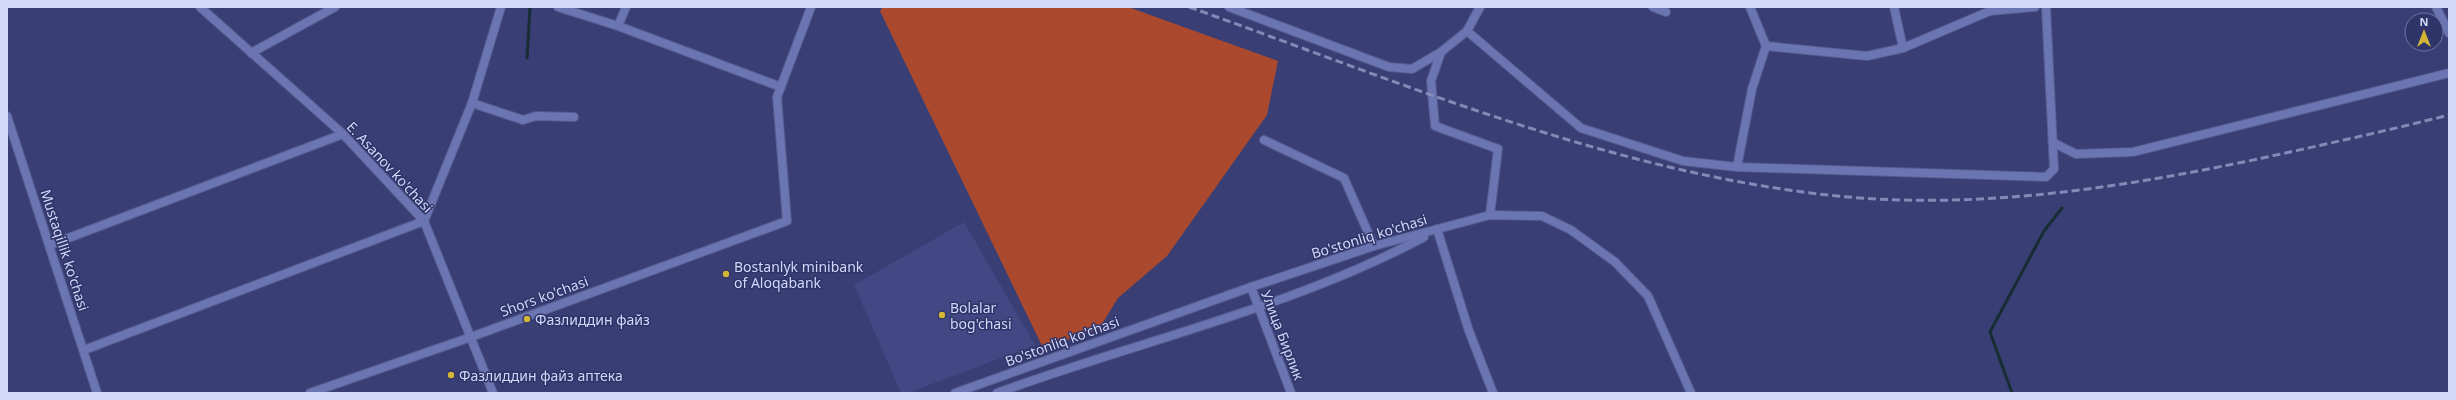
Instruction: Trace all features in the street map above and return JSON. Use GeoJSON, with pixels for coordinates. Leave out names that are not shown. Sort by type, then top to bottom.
{"type":"FeatureCollection","features":[{"type":"Feature","properties":{"kind":"street","name":"E. Asanov ko'chasi"},"geometry":{"type":"LineString","coordinates":[[200,7],[343,134],[424,221],[493,393]]}},
{"type":"Feature","properties":{"kind":"street"},"geometry":{"type":"LineString","coordinates":[[251,52],[335,7]]}},
{"type":"Feature","properties":{"kind":"street"},"geometry":{"type":"LineString","coordinates":[[84,350],[424,221],[472,103],[501,7]]}},
{"type":"Feature","properties":{"kind":"street"},"geometry":{"type":"LineString","coordinates":[[558,7],[618,26],[781,87],[811,7]]}},
{"type":"Feature","properties":{"kind":"street"},"geometry":{"type":"LineString","coordinates":[[618,26],[626,7]]}},
{"type":"Feature","properties":{"kind":"street"},"geometry":{"type":"LineString","coordinates":[[1229,7],[1389,67],[1412,69],[1441,52],[1466,31],[1480,7]]}},
{"type":"Feature","properties":{"kind":"street"},"geometry":{"type":"LineString","coordinates":[[1653,7],[1666,12]]}},
{"type":"Feature","properties":{"kind":"street"},"geometry":{"type":"LineString","coordinates":[[1737,167],[1752,89],[1766,46],[1750,7]]}},
{"type":"Feature","properties":{"kind":"street"},"geometry":{"type":"LineString","coordinates":[[1894,7],[1903,48]]}},
{"type":"Feature","properties":{"kind":"street"},"geometry":{"type":"LineString","coordinates":[[1766,46],[1867,56],[1903,48],[1990,11],[2036,7]]}},
{"type":"Feature","properties":{"kind":"street"},"geometry":{"type":"LineString","coordinates":[[1466,31],[1581,128],[1684,161],[1737,167],[2046,177],[2054,169],[2054,143],[2046,7]]}},
{"type":"Feature","properties":{"kind":"street"},"geometry":{"type":"LineString","coordinates":[[2436,7],[2449,33]]}},
{"type":"Feature","properties":{"kind":"street"},"geometry":{"type":"LineString","coordinates":[[1441,52],[1431,81],[1435,126],[1498,149],[1490,215]]}},
{"type":"Feature","properties":{"kind":"street"},"geometry":{"type":"LineString","coordinates":[[2054,143],[2076,154],[2133,152],[2449,73]]}},
{"type":"Feature","properties":{"kind":"street","name":"Shors ko'chasi"},"geometry":{"type":"LineString","coordinates":[[310,393],[471,337],[786,221],[777,97],[781,87]]}},
{"type":"Feature","properties":{"kind":"street"},"geometry":{"type":"LineString","coordinates":[[472,103],[523,120],[536,116],[574,117]]}},
{"type":"Feature","properties":{"kind":"street","name":"Mustaqillik ko'chasi"},"geometry":{"type":"LineString","coordinates":[[7,116],[97,393]]}},
{"type":"Feature","properties":{"kind":"street"},"geometry":{"type":"LineString","coordinates":[[50,245],[343,134]]}},
{"type":"Feature","properties":{"kind":"street"},"geometry":{"type":"LineString","coordinates":[[1264,140],[1344,178],[1374,246]]}},
{"type":"Feature","properties":{"kind":"street"},"geometry":{"type":"LineString","coordinates":[[1493,393],[1469,331],[1437,229],[1490,215],[1542,216],[1571,230],[1615,262],[1648,296],[1691,393]]}},
{"type":"Feature","properties":{"kind":"street","name":"Bo'stonliq ko'chasi"},"geometry":{"type":"LineString","coordinates":[[955,393],[1251,287],[1374,246],[1437,229]]}},
{"type":"Feature","properties":{"kind":"street","name":"Bo'stonliq ko'chasi"},"geometry":{"type":"LineString","coordinates":[[997,393],[1065,368],[1258,306],[1380,260],[1437,229]]}},
{"type":"Feature","properties":{"kind":"street","name":"Улица Бирлик"},"geometry":{"type":"LineString","coordinates":[[1251,287],[1291,393]]}},
{"type":"Feature","properties":{"kind":"shaded area"},"geometry":{"type":"Polygon","coordinates":[[[883,7],[1128,7],[1278,61],[1267,115],[1167,256],[1118,298],[1099,329],[1043,348],[880,11],[883,7]]]}},
{"type":"Feature","properties":{"kind":"shaded area","name":"Bolalar bog'chasi"},"geometry":{"type":"Polygon","coordinates":[[[964,222],[1035,345],[908,393],[901,393],[854,285],[964,222]]]}},
{"type":"Feature","properties":{"kind":"waterway"},"geometry":{"type":"LineString","coordinates":[[527,58],[530,7]]}},
{"type":"Feature","properties":{"kind":"waterway"},"geometry":{"type":"LineString","coordinates":[[2012,393],[1990,332],[2044,231],[2062,208]]}},
{"type":"Feature","properties":{"kind":"railway"},"geometry":{"type":"LineString","coordinates":[[1189,7],[1421,91],[1578,143],[1657,164],[1738,181],[1819,194],[1874,199],[1985,199],[2095,188],[2149,180],[2258,159],[2449,115]]}},
{"type":"Feature","properties":{"kind":"place","name":"Bostanlyk minibank of Aloqabank"},"geometry":{"type":"Point","coordinates":[726,274]}},
{"type":"Feature","properties":{"kind":"place","name":"Bolalar bog'chasi"},"geometry":{"type":"Point","coordinates":[942,315]}},
{"type":"Feature","properties":{"kind":"place","name":"Фазлиддин файз"},"geometry":{"type":"Point","coordinates":[527,319]}},
{"type":"Feature","properties":{"kind":"place","name":"Фазлиддин файз аптека"},"geometry":{"type":"Point","coordinates":[451,375]}}]}
